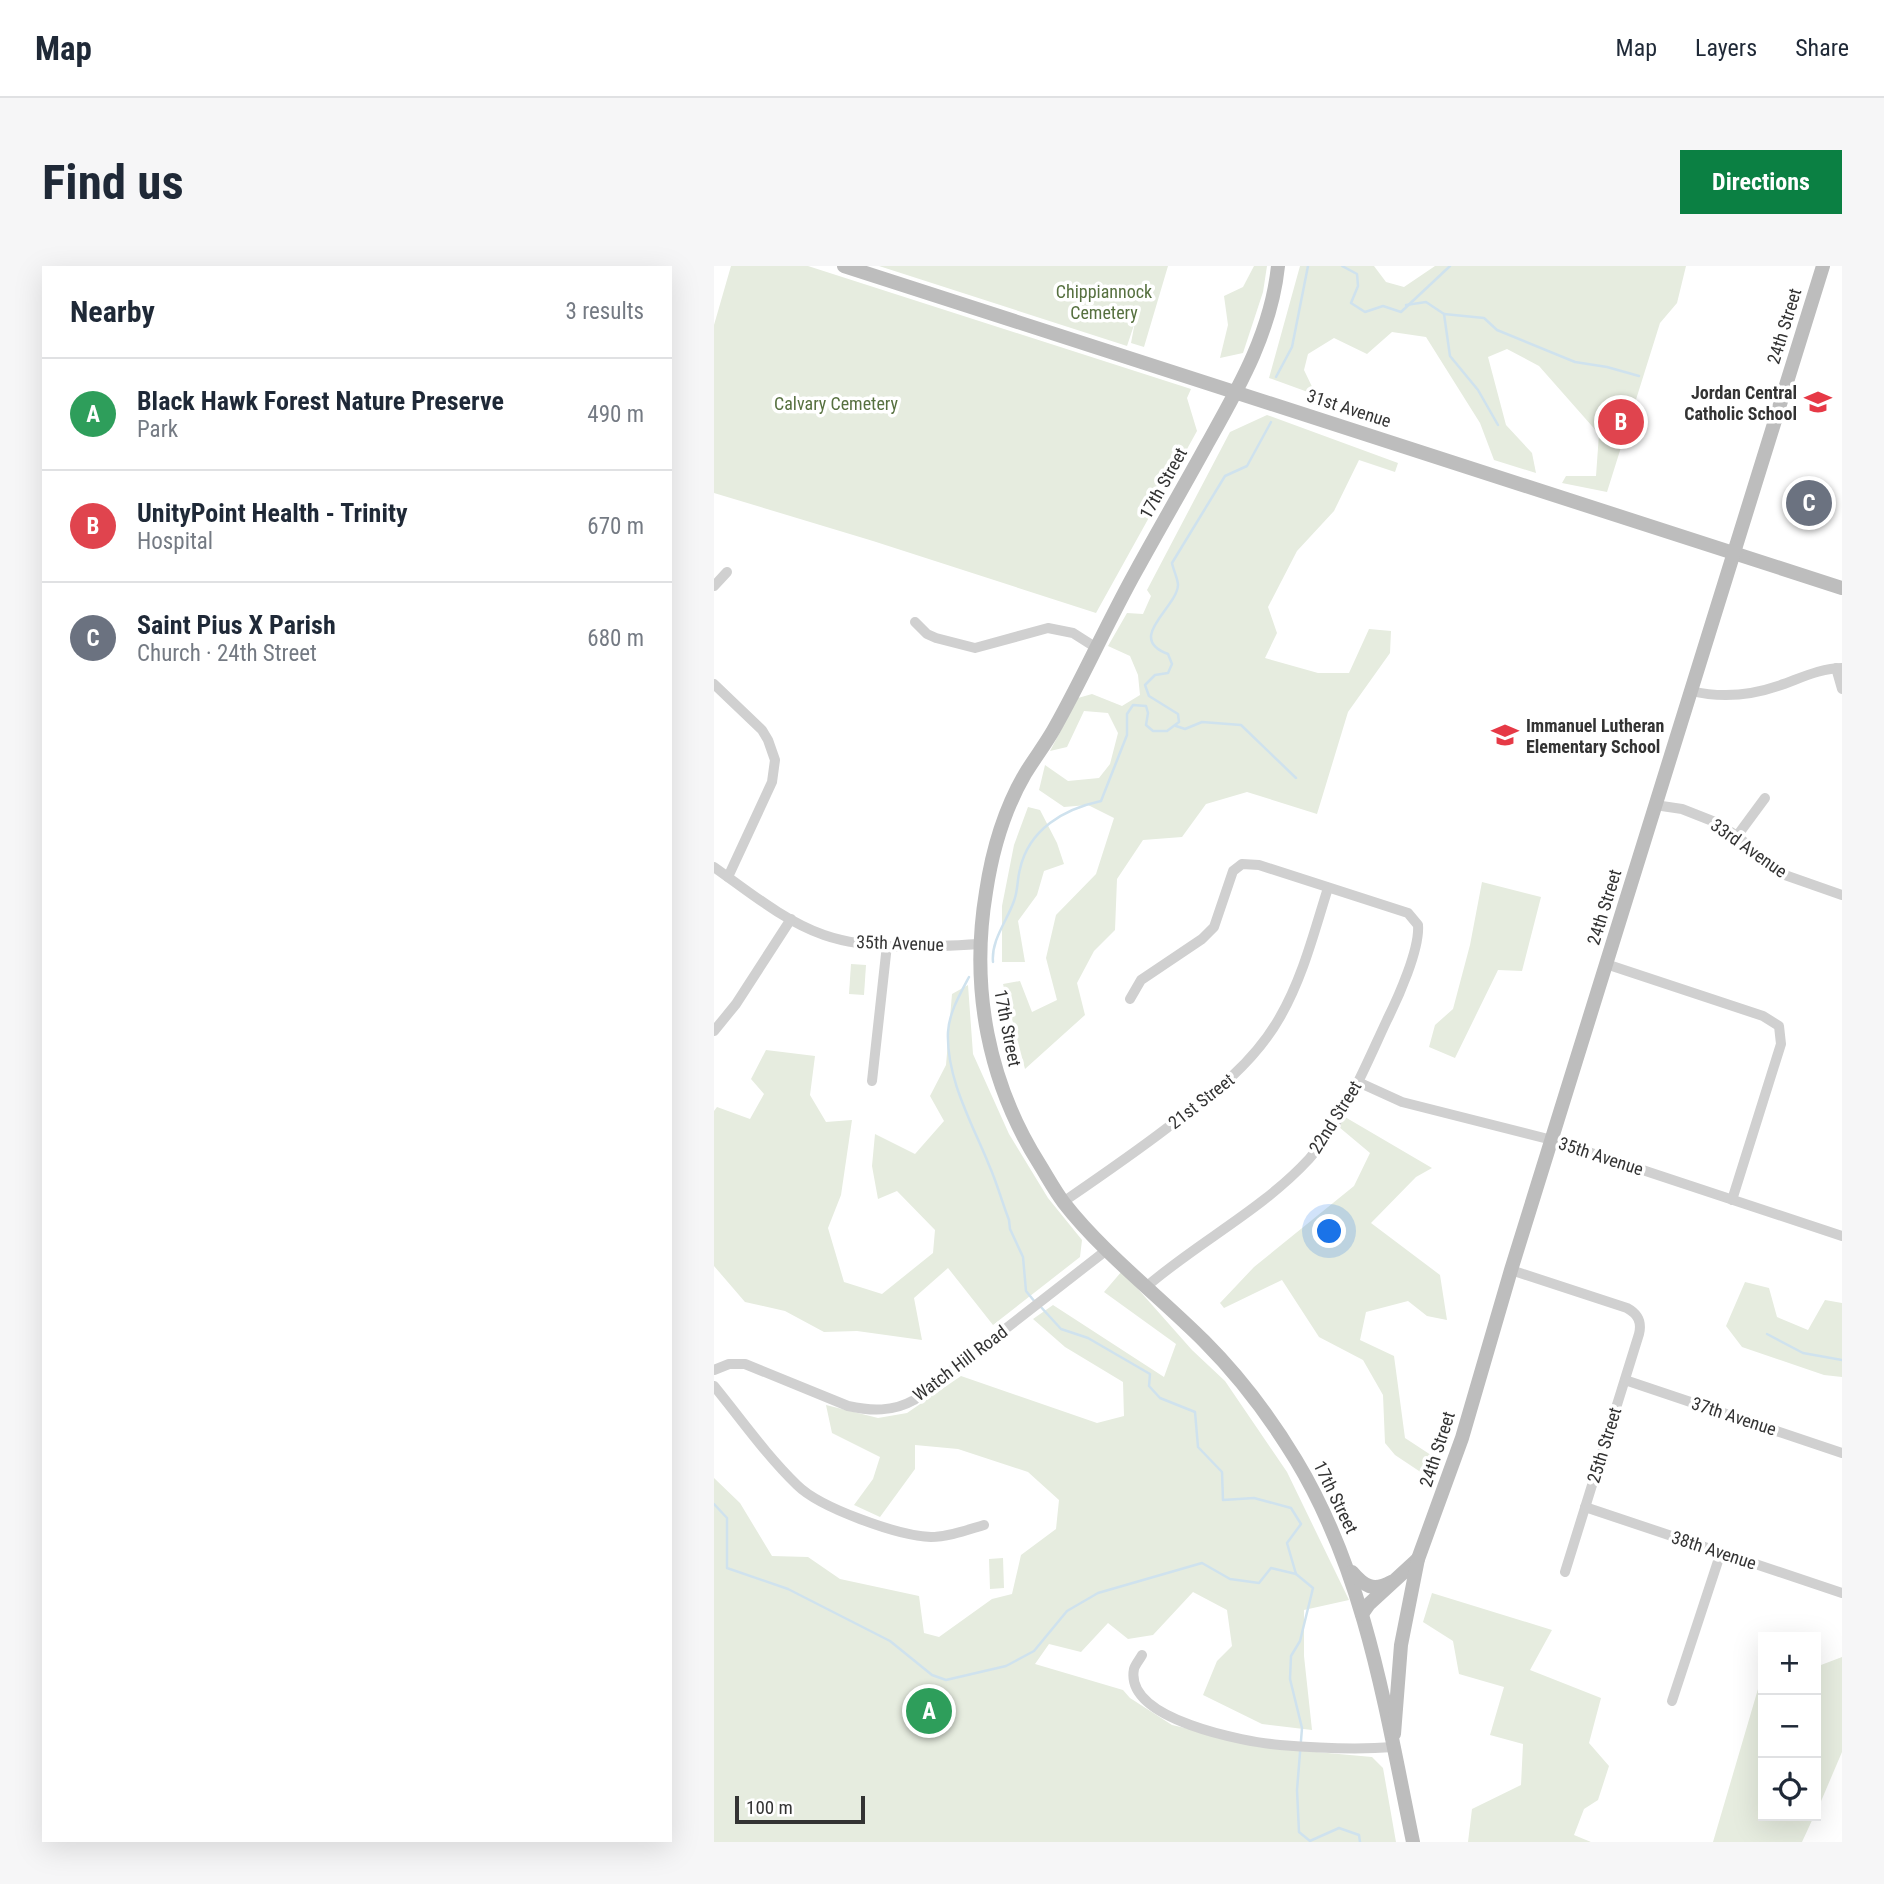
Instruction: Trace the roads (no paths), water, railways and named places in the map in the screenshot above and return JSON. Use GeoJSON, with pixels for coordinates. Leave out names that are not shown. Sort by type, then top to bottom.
{"type":"FeatureCollection","features":[{"type":"Feature","properties":{"kind":"street","name":"31st Avenue"},"geometry":{"type":"LineString","coordinates":[[844,266],[1842,588]]}},
{"type":"Feature","properties":{"kind":"street","name":"17th Street"},"geometry":{"type":"LineString","coordinates":[[1278,266],[1262,337],[1238,391],[1095,647],[1053,730],[1012,799],[992,859],[986,890],[980,944],[981,989],[993,1063],[1016,1126],[1063,1202],[1146,1287],[1207,1343],[1267,1415],[1313,1490],[1345,1563],[1362,1614],[1393,1744]]}},
{"type":"Feature","properties":{"kind":"street","name":"24th Street"},"geometry":{"type":"LineString","coordinates":[[1413,1842],[1393,1744],[1401,1645],[1418,1559],[1462,1438],[1511,1270],[1823,266]]}},
{"type":"Feature","properties":{"kind":"street"},"geometry":{"type":"LineString","coordinates":[[714,586],[727,572]]}},
{"type":"Feature","properties":{"kind":"street"},"geometry":{"type":"LineString","coordinates":[[915,622],[927,634],[936,638],[975,648],[1048,628],[1073,633],[1095,647]]}},
{"type":"Feature","properties":{"kind":"street"},"geometry":{"type":"LineString","coordinates":[[1691,691],[1716,696],[1745,694],[1839,668],[1842,689]]}},
{"type":"Feature","properties":{"kind":"street"},"geometry":{"type":"LineString","coordinates":[[714,684],[762,730],[774,753],[775,771],[772,782],[728,877]]}},
{"type":"Feature","properties":{"kind":"street"},"geometry":{"type":"LineString","coordinates":[[1737,836],[1765,798]]}},
{"type":"Feature","properties":{"kind":"street","name":"33rd Avenue"},"geometry":{"type":"LineString","coordinates":[[1656,805],[1703,816],[1737,836],[1782,874],[1842,895]]}},
{"type":"Feature","properties":{"kind":"street"},"geometry":{"type":"LineString","coordinates":[[1130,999],[1141,980],[1202,939],[1214,926],[1233,871],[1242,864],[1259,865],[1328,888]]}},
{"type":"Feature","properties":{"kind":"street","name":"35th Avenue"},"geometry":{"type":"LineString","coordinates":[[714,867],[791,919],[834,938],[887,945],[980,944]]}},
{"type":"Feature","properties":{"kind":"street","name":"22nd Street"},"geometry":{"type":"LineString","coordinates":[[1146,1287],[1291,1177],[1321,1144],[1358,1082],[1402,984],[1419,932],[1416,921],[1408,913],[1328,888]]}},
{"type":"Feature","properties":{"kind":"street","name":"21st Street"},"geometry":{"type":"LineString","coordinates":[[1063,1202],[1111,1170],[1212,1094],[1234,1077],[1251,1057],[1279,1020],[1289,1001],[1308,954],[1328,888]]}},
{"type":"Feature","properties":{"kind":"street"},"geometry":{"type":"LineString","coordinates":[[714,1031],[736,1004],[791,919]]}},
{"type":"Feature","properties":{"kind":"street"},"geometry":{"type":"LineString","coordinates":[[873,1081],[887,945]]}},
{"type":"Feature","properties":{"kind":"street"},"geometry":{"type":"LineString","coordinates":[[1606,964],[1763,1016],[1776,1022],[1781,1030],[1781,1044],[1732,1200]]}},
{"type":"Feature","properties":{"kind":"street","name":"35th Avenue"},"geometry":{"type":"LineString","coordinates":[[1358,1082],[1402,1102],[1552,1140],[1842,1236]]}},
{"type":"Feature","properties":{"kind":"street","name":"Watch Hill Road"},"geometry":{"type":"LineString","coordinates":[[714,1370],[729,1364],[745,1364],[848,1406],[861,1409],[893,1409],[914,1400],[1108,1249]]}},
{"type":"Feature","properties":{"kind":"street","name":"25th Street"},"geometry":{"type":"LineString","coordinates":[[1511,1270],[1627,1308],[1639,1319],[1641,1328],[1564,1572]]}},
{"type":"Feature","properties":{"kind":"street","name":"37th Avenue"},"geometry":{"type":"LineString","coordinates":[[1625,1380],[1842,1452]]}},
{"type":"Feature","properties":{"kind":"street"},"geometry":{"type":"LineString","coordinates":[[714,1386],[798,1487],[819,1501],[875,1524],[915,1535],[933,1537],[984,1525]]}},
{"type":"Feature","properties":{"kind":"street","name":"38th Avenue"},"geometry":{"type":"LineString","coordinates":[[1585,1507],[1842,1593]]}},
{"type":"Feature","properties":{"kind":"street"},"geometry":{"type":"LineString","coordinates":[[1672,1701],[1721,1552]]}},
{"type":"Feature","properties":{"kind":"street","name":"24th Street"},"geometry":{"type":"LineString","coordinates":[[1362,1614],[1418,1559]]}},
{"type":"Feature","properties":{"kind":"street"},"geometry":{"type":"LineString","coordinates":[[1345,1563],[1361,1583],[1370,1587],[1384,1586],[1398,1578]]}},
{"type":"Feature","properties":{"kind":"street"},"geometry":{"type":"LineString","coordinates":[[1142,1655],[1134,1669],[1137,1689],[1142,1698],[1171,1718],[1208,1730],[1279,1745],[1393,1744]]}},
{"type":"Feature","properties":{"kind":"waterway"},"geometry":{"type":"LineString","coordinates":[[1276,377],[1292,347],[1308,266]]}},
{"type":"Feature","properties":{"kind":"waterway"},"geometry":{"type":"LineString","coordinates":[[1342,266],[1357,274],[1358,286],[1351,303],[1365,312],[1383,306],[1401,312],[1450,266]]}},
{"type":"Feature","properties":{"kind":"waterway"},"geometry":{"type":"LineString","coordinates":[[1406,305],[1426,302],[1444,314],[1450,356],[1478,390],[1498,425]]}},
{"type":"Feature","properties":{"kind":"waterway"},"geometry":{"type":"LineString","coordinates":[[1444,314],[1484,318],[1497,330],[1575,362],[1639,376]]}},
{"type":"Feature","properties":{"kind":"waterway"},"geometry":{"type":"LineString","coordinates":[[993,962],[994,946],[1015,897],[1019,873],[1031,843],[1061,815],[1101,801],[1127,735],[1127,714],[1133,705],[1146,706],[1146,725],[1153,731],[1167,731],[1179,722],[1178,714],[1149,696],[1145,685],[1155,675],[1168,673],[1172,664],[1168,654],[1156,647],[1151,640],[1156,622],[1176,594],[1178,585],[1172,563],[1225,476],[1247,466],[1271,422]]}},
{"type":"Feature","properties":{"kind":"waterway"},"geometry":{"type":"LineString","coordinates":[[1176,726],[1185,729],[1202,722],[1241,725],[1296,778]]}},
{"type":"Feature","properties":{"kind":"waterway"},"geometry":{"type":"LineString","coordinates":[[969,977],[950,1018],[948,1049],[951,1066],[961,1100],[992,1172],[1010,1229],[1023,1257],[1026,1291],[1035,1302]]}},
{"type":"Feature","properties":{"kind":"waterway"},"geometry":{"type":"LineString","coordinates":[[1040,1306],[1061,1329],[1088,1338],[1150,1374],[1149,1386],[1160,1398],[1195,1412],[1198,1447],[1222,1472],[1223,1500],[1254,1498],[1291,1508],[1301,1524],[1287,1543],[1296,1574],[1313,1588],[1300,1641],[1291,1656],[1290,1679],[1302,1728],[1297,1790],[1299,1832],[1310,1841],[1339,1828],[1359,1835],[1360,1842]]}},
{"type":"Feature","properties":{"kind":"waterway"},"geometry":{"type":"LineString","coordinates":[[1767,1334],[1803,1353],[1842,1360]]}},
{"type":"Feature","properties":{"kind":"waterway"},"geometry":{"type":"LineString","coordinates":[[714,1504],[727,1518],[727,1568],[788,1589],[890,1641],[932,1675],[946,1680],[1006,1666],[1034,1651],[1067,1611],[1098,1593],[1202,1563],[1230,1579],[1259,1583],[1271,1568],[1296,1574]]}},
{"type":"Feature","properties":{"kind":"place","name":"Jordan Central Catholic School"},"geometry":{"type":"Point","coordinates":[1818,402]}},
{"type":"Feature","properties":{"kind":"place","name":"UnityPoint Health - Trinity"},"geometry":{"type":"Point","coordinates":[1621,422]}},
{"type":"Feature","properties":{"kind":"place","name":"Saint Pius X Parish"},"geometry":{"type":"Point","coordinates":[1809,503]}},
{"type":"Feature","properties":{"kind":"place","name":"Immanuel Lutheran Elementary School"},"geometry":{"type":"Point","coordinates":[1505,735]}},
{"type":"Feature","properties":{"kind":"place","name":"Black Hawk Forest Nature Preserve"},"geometry":{"type":"Point","coordinates":[929,1711]}},
{"type":"Feature","properties":{"kind":"park label","name":"Chippiannock Cemetery"},"geometry":{"type":"Point","coordinates":[1104,301]}},
{"type":"Feature","properties":{"kind":"park label","name":"Calvary Cemetery"},"geometry":{"type":"Point","coordinates":[836,403]}}]}
